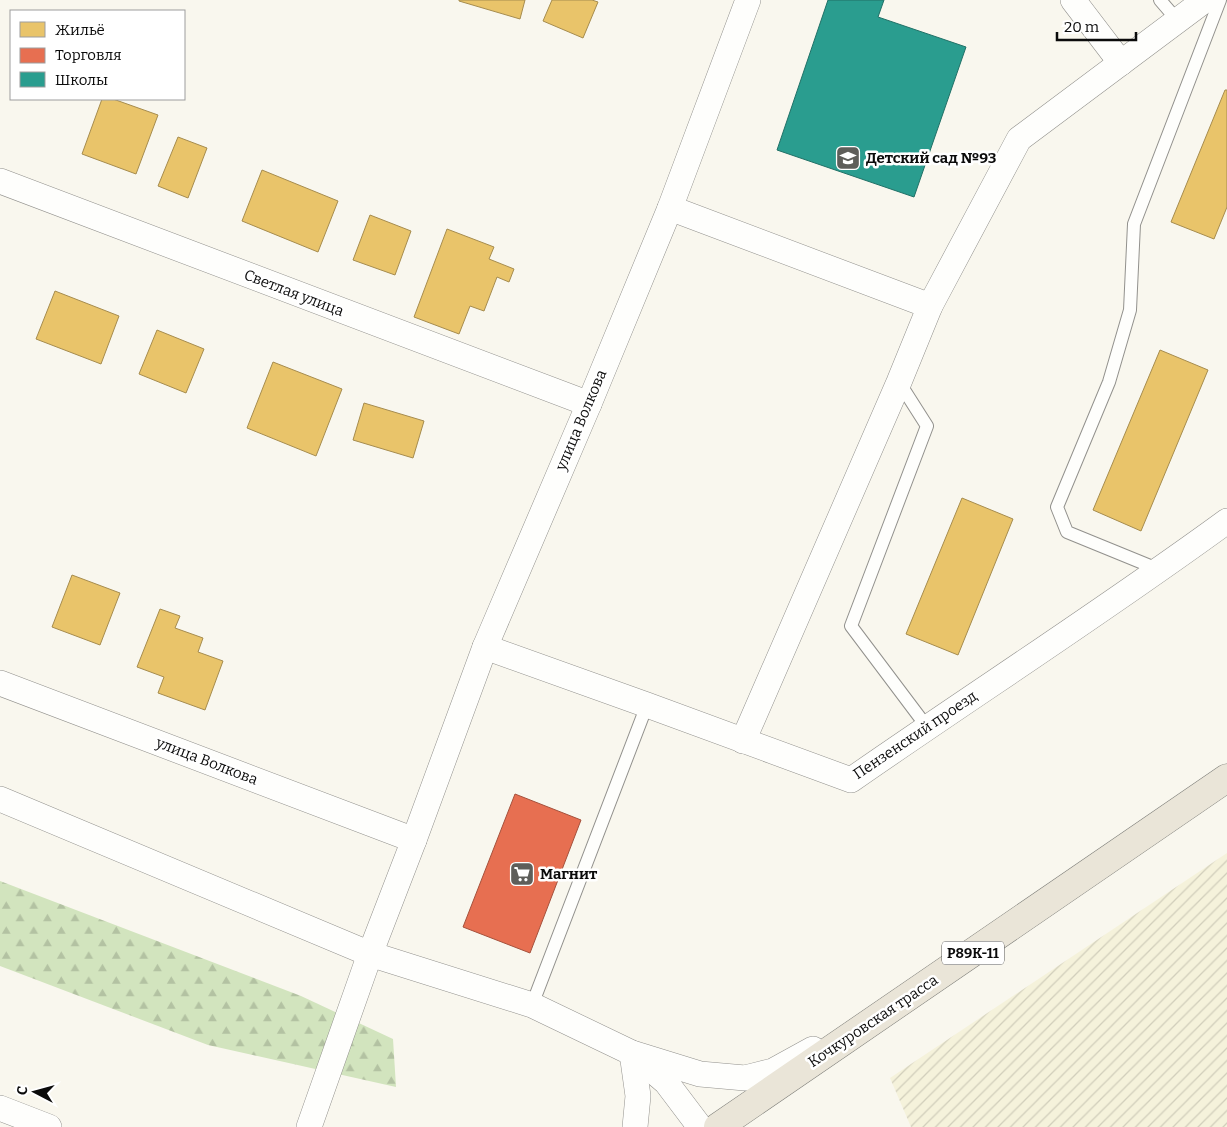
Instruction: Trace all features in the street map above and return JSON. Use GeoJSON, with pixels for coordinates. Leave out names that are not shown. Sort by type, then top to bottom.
{"type":"FeatureCollection","features":[{"type":"Feature","properties":{"kind":"main road","name":"Кочкуровская трасса"},"geometry":{"type":"LineString","coordinates":[[718,1127],[1227,778]]}},
{"type":"Feature","properties":{"kind":"street","name":"улица Волкова"},"geometry":{"type":"LineString","coordinates":[[309,1127],[370,954],[485,647],[670,208],[748,0]]}},
{"type":"Feature","properties":{"kind":"street"},"geometry":{"type":"LineString","coordinates":[[1073,0],[1121,63]]}},
{"type":"Feature","properties":{"kind":"street"},"geometry":{"type":"LineString","coordinates":[[743,741],[899,382],[930,306],[1019,138],[1205,0]]}},
{"type":"Feature","properties":{"kind":"street","name":"Светлая улица"},"geometry":{"type":"LineString","coordinates":[[0,181],[589,404]]}},
{"type":"Feature","properties":{"kind":"street"},"geometry":{"type":"LineString","coordinates":[[670,208],[930,306]]}},
{"type":"Feature","properties":{"kind":"street","name":"Пензенский проезд"},"geometry":{"type":"LineString","coordinates":[[485,647],[851,780],[1160,570],[1227,521]]}},
{"type":"Feature","properties":{"kind":"street","name":"улица Волкова"},"geometry":{"type":"LineString","coordinates":[[0,683],[414,840]]}},
{"type":"Feature","properties":{"kind":"street"},"geometry":{"type":"LineString","coordinates":[[0,800],[370,954],[532,1005],[632,1053],[700,1074],[745,1078],[773,1071],[922,988]]}},
{"type":"Feature","properties":{"kind":"street"},"geometry":{"type":"LineString","coordinates":[[632,1053],[638,1096],[635,1127]]}},
{"type":"Feature","properties":{"kind":"street"},"geometry":{"type":"LineString","coordinates":[[632,1053],[666,1082],[700,1127]]}},
{"type":"Feature","properties":{"kind":"street"},"geometry":{"type":"LineString","coordinates":[[0,1108],[49,1127]]}},
{"type":"Feature","properties":{"kind":"lane"},"geometry":{"type":"LineString","coordinates":[[1160,0],[1178,21]]}},
{"type":"Feature","properties":{"kind":"lane"},"geometry":{"type":"LineString","coordinates":[[1160,570],[1067,532],[1057,507],[1109,382],[1130,310],[1134,224],[1220,0]]}},
{"type":"Feature","properties":{"kind":"lane"},"geometry":{"type":"LineString","coordinates":[[899,382],[927,426],[851,626],[927,727]]}},
{"type":"Feature","properties":{"kind":"lane"},"geometry":{"type":"LineString","coordinates":[[532,1005],[647,705]]}},
{"type":"Feature","properties":{"kind":"shaded area"},"geometry":{"type":"Polygon","coordinates":[[[1227,853],[1227,1127],[911,1127],[890,1078],[1227,853]]]}},
{"type":"Feature","properties":{"kind":"green space"},"geometry":{"type":"Polygon","coordinates":[[[0,881],[301,996],[393,1039],[396,1087],[208,1045],[0,966],[0,881]]]}},
{"type":"Feature","properties":{"kind":"building: Жильё"},"geometry":{"type":"Polygon","coordinates":[[[459,0],[525,0],[520,19],[459,0]]]}},
{"type":"Feature","properties":{"kind":"building: Жильё"},"geometry":{"type":"Polygon","coordinates":[[[552,0],[592,0],[598,2],[583,38],[543,21],[552,0]]]}},
{"type":"Feature","properties":{"kind":"building: Жильё"},"geometry":{"type":"Polygon","coordinates":[[[1225,90],[1227,90],[1227,207],[1214,239],[1171,222],[1225,90]]]}},
{"type":"Feature","properties":{"kind":"building: Жильё"},"geometry":{"type":"Polygon","coordinates":[[[102,100],[116,100],[158,115],[136,174],[82,154],[102,100]]]}},
{"type":"Feature","properties":{"kind":"building: Жильё"},"geometry":{"type":"Polygon","coordinates":[[[178,137],[207,148],[188,198],[158,186],[178,137]]]}},
{"type":"Feature","properties":{"kind":"building: Жильё"},"geometry":{"type":"Polygon","coordinates":[[[262,170],[338,201],[318,252],[242,221],[262,170]]]}},
{"type":"Feature","properties":{"kind":"building: Жильё"},"geometry":{"type":"Polygon","coordinates":[[[370,215],[411,231],[395,275],[353,260],[370,215]]]}},
{"type":"Feature","properties":{"kind":"building: Жильё"},"geometry":{"type":"Polygon","coordinates":[[[447,229],[494,247],[489,259],[514,269],[509,282],[497,277],[484,311],[470,306],[459,334],[414,317],[447,229]]]}},
{"type":"Feature","properties":{"kind":"building: Жильё"},"geometry":{"type":"Polygon","coordinates":[[[55,291],[119,316],[101,364],[36,339],[55,291]]]}},
{"type":"Feature","properties":{"kind":"building: Жильё"},"geometry":{"type":"Polygon","coordinates":[[[157,330],[204,349],[186,393],[139,374],[157,330]]]}},
{"type":"Feature","properties":{"kind":"building: Жильё"},"geometry":{"type":"Polygon","coordinates":[[[1160,350],[1208,370],[1141,531],[1093,510],[1160,350]]]}},
{"type":"Feature","properties":{"kind":"building: Жильё"},"geometry":{"type":"Polygon","coordinates":[[[273,362],[342,389],[316,456],[247,428],[273,362]]]}},
{"type":"Feature","properties":{"kind":"building: Жильё"},"geometry":{"type":"Polygon","coordinates":[[[364,403],[424,421],[413,458],[353,440],[364,403]]]}},
{"type":"Feature","properties":{"kind":"building: Жильё"},"geometry":{"type":"Polygon","coordinates":[[[962,498],[1013,519],[958,655],[906,634],[962,498]]]}},
{"type":"Feature","properties":{"kind":"building: Жильё"},"geometry":{"type":"Polygon","coordinates":[[[72,575],[120,593],[100,645],[52,627],[72,575]]]}},
{"type":"Feature","properties":{"kind":"building: Жильё"},"geometry":{"type":"Polygon","coordinates":[[[160,609],[180,616],[175,628],[203,638],[198,652],[223,661],[205,710],[158,693],[164,677],[137,667],[160,609]]]}},
{"type":"Feature","properties":{"kind":"building: Торговля"},"geometry":{"type":"Polygon","coordinates":[[[515,794],[581,820],[530,953],[463,927],[515,794]]]}},
{"type":"Feature","properties":{"kind":"building: Школы"},"geometry":{"type":"Polygon","coordinates":[[[828,0],[884,0],[878,17],[966,47],[914,197],[777,150],[828,0]]]}},
{"type":"Feature","properties":{"kind":"place","name":"Детский сад №93"},"geometry":{"type":"Point","coordinates":[848,158]}},
{"type":"Feature","properties":{"kind":"place","name":"Магнит"},"geometry":{"type":"Point","coordinates":[522,874]}}]}
